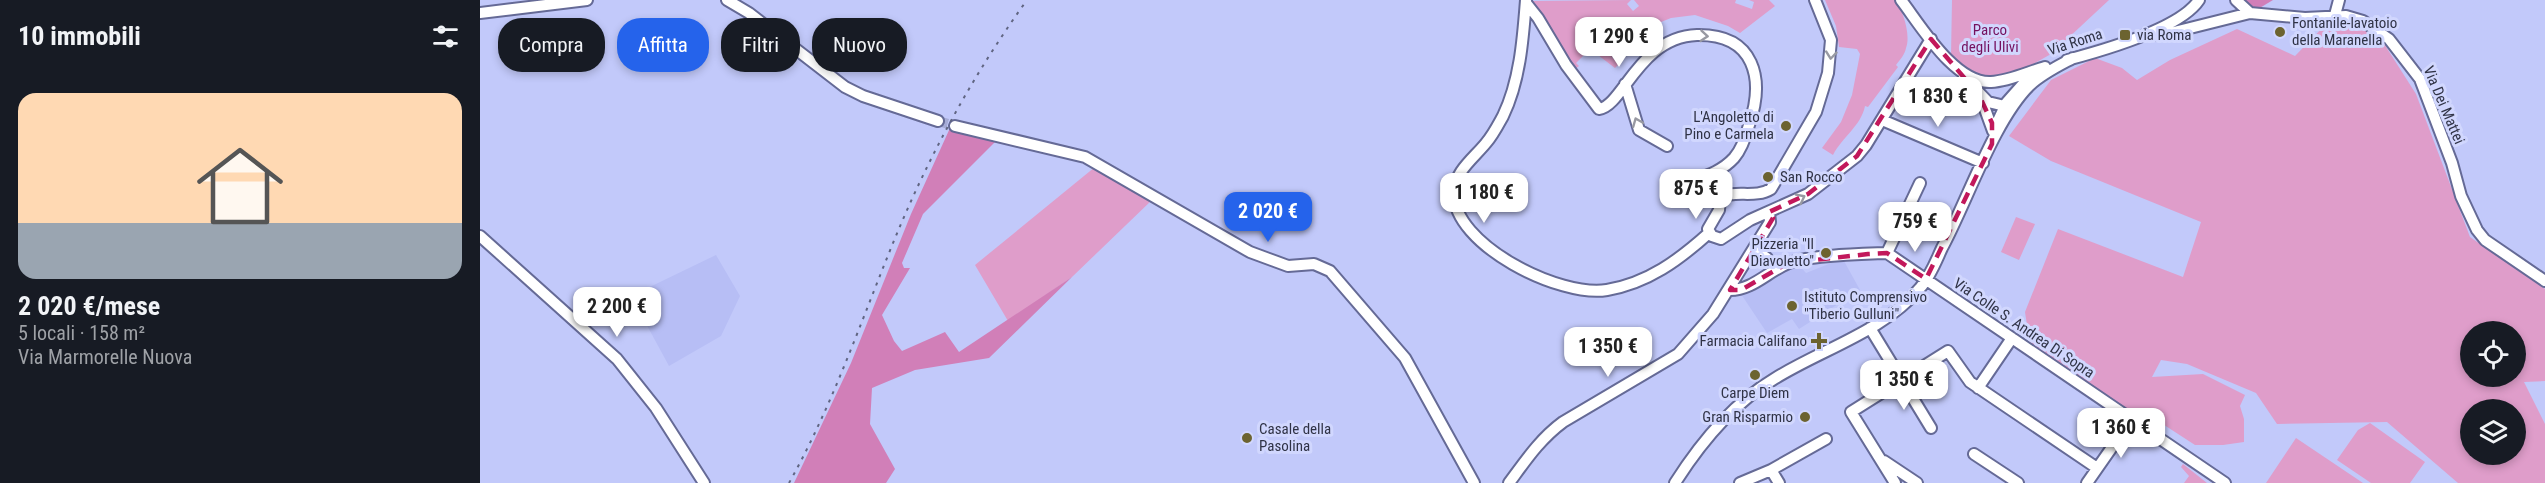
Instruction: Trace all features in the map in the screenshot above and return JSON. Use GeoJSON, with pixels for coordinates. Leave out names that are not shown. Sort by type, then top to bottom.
{"type":"FeatureCollection","features":[{"type":"Feature","properties":{"kind":"street"},"geometry":{"type":"LineString","coordinates":[[480,13],[587,0]]}},
{"type":"Feature","properties":{"kind":"street"},"geometry":{"type":"LineString","coordinates":[[727,0],[762,23],[845,87],[863,96],[938,121]]}},
{"type":"Feature","properties":{"kind":"street"},"geometry":{"type":"LineString","coordinates":[[1720,198],[1726,195],[1751,195],[1767,192],[1774,185],[1821,101],[1832,46],[1828,27],[1815,0]]}},
{"type":"Feature","properties":{"kind":"street"},"geometry":{"type":"LineString","coordinates":[[1901,0],[1979,95],[1991,104],[2008,105]]}},
{"type":"Feature","properties":{"kind":"street","name":"Via Roma"},"geometry":{"type":"LineString","coordinates":[[2008,105],[2028,77],[2045,67],[2142,35],[2180,19],[2199,0]]}},
{"type":"Feature","properties":{"kind":"street"},"geometry":{"type":"LineString","coordinates":[[2236,0],[2250,13]]}},
{"type":"Feature","properties":{"kind":"street"},"geometry":{"type":"LineString","coordinates":[[2335,15],[2339,0]]}},
{"type":"Feature","properties":{"kind":"street"},"geometry":{"type":"LineString","coordinates":[[1526,2],[1536,14],[1566,65],[1596,106],[1602,109],[1608,105],[1652,53],[1678,38],[1704,35],[1735,45],[1752,62],[1757,75],[1756,96],[1751,120],[1740,149],[1722,168],[1695,180],[1720,198]]}},
{"type":"Feature","properties":{"kind":"street"},"geometry":{"type":"LineString","coordinates":[[1526,2],[1517,75],[1512,96],[1492,136],[1465,166],[1455,184],[1456,207],[1464,223],[1485,244],[1529,273],[1559,285],[1592,291],[1624,286],[1653,275],[1711,235]]}},
{"type":"Feature","properties":{"kind":"street","name":"Via Dei Mattei"},"geometry":{"type":"LineString","coordinates":[[2142,35],[2170,33],[2250,13],[2305,18],[2335,15],[2363,21],[2377,28],[2404,56],[2420,79],[2462,196],[2477,230],[2485,240],[2545,280]]}},
{"type":"Feature","properties":{"kind":"street"},"geometry":{"type":"LineString","coordinates":[[1711,235],[1723,239],[1747,222],[1805,196],[1857,156],[1882,120],[1931,39]]}},
{"type":"Feature","properties":{"kind":"street"},"geometry":{"type":"LineString","coordinates":[[1675,483],[1712,432],[1755,391],[1797,365],[1895,312],[1926,279],[1983,163],[2008,105],[2039,77],[2073,58]]}},
{"type":"Feature","properties":{"kind":"street"},"geometry":{"type":"LineString","coordinates":[[1958,70],[1976,81],[1999,81],[2045,67]]}},
{"type":"Feature","properties":{"kind":"street"},"geometry":{"type":"LineString","coordinates":[[1999,81],[2008,105]]}},
{"type":"Feature","properties":{"kind":"street"},"geometry":{"type":"LineString","coordinates":[[1624,84],[1639,130],[1667,146]]}},
{"type":"Feature","properties":{"kind":"street"},"geometry":{"type":"LineString","coordinates":[[1979,95],[1990,117],[1993,140]]}},
{"type":"Feature","properties":{"kind":"street"},"geometry":{"type":"LineString","coordinates":[[1882,120],[1983,163]]}},
{"type":"Feature","properties":{"kind":"street"},"geometry":{"type":"LineString","coordinates":[[955,126],[1085,157],[1250,252],[1288,266],[1314,264],[1330,271],[1405,358],[1420,380],[1474,483]]}},
{"type":"Feature","properties":{"kind":"street"},"geometry":{"type":"LineString","coordinates":[[1730,290],[1741,290],[1788,263],[1887,253],[1920,183]]}},
{"type":"Feature","properties":{"kind":"street"},"geometry":{"type":"LineString","coordinates":[[1711,235],[1709,225],[1719,210],[1720,198]]}},
{"type":"Feature","properties":{"kind":"street"},"geometry":{"type":"LineString","coordinates":[[1509,483],[1532,449],[1563,422],[1678,354],[1703,327],[1730,290],[1771,220],[1769,212]]}},
{"type":"Feature","properties":{"kind":"street"},"geometry":{"type":"LineString","coordinates":[[480,236],[617,359],[656,408],[704,483]]}},
{"type":"Feature","properties":{"kind":"street"},"geometry":{"type":"LineString","coordinates":[[1754,249],[1767,258]]}},
{"type":"Feature","properties":{"kind":"street","name":"Via Colle S. Andrea Di Sopra"},"geometry":{"type":"LineString","coordinates":[[1887,253],[2225,483]]}},
{"type":"Feature","properties":{"kind":"street"},"geometry":{"type":"LineString","coordinates":[[1869,328],[1931,428]]}},
{"type":"Feature","properties":{"kind":"street"},"geometry":{"type":"LineString","coordinates":[[1978,388],[2012,338]]}},
{"type":"Feature","properties":{"kind":"street"},"geometry":{"type":"LineString","coordinates":[[1895,483],[1851,412],[1948,351],[1970,382],[2097,468]]}},
{"type":"Feature","properties":{"kind":"street"},"geometry":{"type":"LineString","coordinates":[[2087,483],[2132,420]]}},
{"type":"Feature","properties":{"kind":"street"},"geometry":{"type":"LineString","coordinates":[[1740,483],[1771,470],[1826,439]]}},
{"type":"Feature","properties":{"kind":"street"},"geometry":{"type":"LineString","coordinates":[[1974,454],[2018,483]]}},
{"type":"Feature","properties":{"kind":"street"},"geometry":{"type":"LineString","coordinates":[[1879,458],[1917,483]]}},
{"type":"Feature","properties":{"kind":"street"},"geometry":{"type":"LineString","coordinates":[[1771,470],[1779,483]]}},
{"type":"Feature","properties":{"kind":"highlighted area"},"geometry":{"type":"Polygon","coordinates":[[[1931,39],[1979,95],[1992,123],[1992,144],[1926,279],[1887,253],[1868,254],[1788,263],[1741,290],[1730,290],[1773,218],[1769,212],[1808,194],[1857,156],[1931,39]]]}},
{"type":"Feature","properties":{"kind":"shaded area"},"geometry":{"type":"Polygon","coordinates":[[[2239,0],[2273,0],[2258,9],[2239,0]]]}},
{"type":"Feature","properties":{"kind":"shaded area"},"geometry":{"type":"Polygon","coordinates":[[[950,128],[996,141],[923,214],[902,263],[904,268],[910,268],[882,315],[894,341],[902,351],[945,332],[959,352],[1072,277],[989,358],[915,370],[872,388],[870,424],[895,469],[886,483],[794,483],[851,363],[911,214],[950,128]]]}},
{"type":"Feature","properties":{"kind":"shaded area"},"geometry":{"type":"Polygon","coordinates":[[[716,255],[740,296],[721,336],[669,366],[631,296],[716,255]]]}},
{"type":"Feature","properties":{"kind":"shaded area","name":"Istituto Comprensivo \"Tiberio Gulluni\""},"geometry":{"type":"Polygon","coordinates":[[[1839,260],[1844,261],[1860,290],[1799,329],[1792,319],[1767,333],[1741,294],[1789,266],[1798,264],[1806,273],[1839,260]]]}},
{"type":"Feature","properties":{"kind":"green space"},"geometry":{"type":"Polygon","coordinates":[[[1631,0],[1627,4],[1633,11],[1639,6],[1634,0],[1736,0],[1735,3],[1752,9],[1754,2],[1749,0],[1769,0],[1775,6],[1740,33],[1728,26],[1695,15],[1671,18],[1636,32],[1638,38],[1634,41],[1628,37],[1612,57],[1619,64],[1615,68],[1590,49],[1576,63],[1579,66],[1575,69],[1532,1],[1631,0]]]}},
{"type":"Feature","properties":{"kind":"green space"},"geometry":{"type":"Polygon","coordinates":[[[1825,0],[1895,0],[1903,16],[1908,36],[1905,52],[1896,65],[1898,67],[1868,107],[1865,106],[1860,119],[1833,155],[1822,148],[1841,122],[1852,95],[1860,54],[1857,49],[1839,47],[1836,26],[1825,0]]]}},
{"type":"Feature","properties":{"kind":"green space","name":"Parco degli Ulivi"},"geometry":{"type":"Polygon","coordinates":[[[1952,0],[2109,0],[2051,54],[2026,68],[1985,78],[1973,77],[1951,55],[1952,0]]]}},
{"type":"Feature","properties":{"kind":"green space"},"geometry":{"type":"Polygon","coordinates":[[[2330,20],[2360,23],[2381,39],[2416,94],[2470,237],[2545,289],[2545,381],[2526,382],[2526,321],[2460,321],[2460,387],[2526,386],[2545,424],[2545,483],[2458,483],[2387,422],[2277,424],[2256,393],[2187,364],[2161,360],[2152,377],[2203,374],[2245,395],[2240,406],[2244,419],[2244,442],[2195,445],[2138,408],[2131,420],[2031,351],[2025,312],[2058,229],[2183,277],[2201,222],[2051,161],[2009,136],[2051,80],[2095,58],[2122,68],[2137,80],[2170,60],[2237,29],[2295,56],[2330,20]]]}},
{"type":"Feature","properties":{"kind":"green space"},"geometry":{"type":"Polygon","coordinates":[[[1095,167],[1152,200],[1072,277],[1008,321],[975,265],[1095,167]]]}},
{"type":"Feature","properties":{"kind":"green space"},"geometry":{"type":"Polygon","coordinates":[[[2016,217],[2035,224],[2019,260],[2001,252],[2016,217]]]}},
{"type":"Feature","properties":{"kind":"green space"},"geometry":{"type":"Polygon","coordinates":[[[2370,423],[2425,462],[2410,483],[2371,483],[2337,460],[2358,430],[2370,423]]]}},
{"type":"Feature","properties":{"kind":"green space"},"geometry":{"type":"Polygon","coordinates":[[[2296,438],[2363,483],[2266,483],[2296,438]]]}},
{"type":"Feature","properties":{"kind":"green space"},"geometry":{"type":"Polygon","coordinates":[[[2183,464],[2207,483],[2184,483],[2189,476],[2181,467],[2183,464]]]}},
{"type":"Feature","properties":{"kind":"tunnel"},"geometry":{"type":"LineString","coordinates":[[938,121],[955,126]]}},
{"type":"Feature","properties":{"kind":"railway"},"geometry":{"type":"LineString","coordinates":[[789,483],[834,390],[898,231],[925,171],[972,83],[1027,0]]}},
{"type":"Feature","properties":{"kind":"place","name":"Fontanile-lavatoio della Maranella"},"geometry":{"type":"Point","coordinates":[2280,32]}},
{"type":"Feature","properties":{"kind":"place","name":"via Roma"},"geometry":{"type":"Point","coordinates":[2125,35]}},
{"type":"Feature","properties":{"kind":"place","name":"L'Angoletto di Pino e Carmela"},"geometry":{"type":"Point","coordinates":[1786,126]}},
{"type":"Feature","properties":{"kind":"place","name":"San Rocco"},"geometry":{"type":"Point","coordinates":[1768,177]}},
{"type":"Feature","properties":{"kind":"place","name":"Pizzeria \"Il Diavoletto\""},"geometry":{"type":"Point","coordinates":[1826,253]}},
{"type":"Feature","properties":{"kind":"place","name":"Istituto Comprensivo \"Tiberio Gulluni\""},"geometry":{"type":"Point","coordinates":[1792,306]}},
{"type":"Feature","properties":{"kind":"place","name":"Farmacia Califano"},"geometry":{"type":"Point","coordinates":[1819,341]}},
{"type":"Feature","properties":{"kind":"place","name":"Carpe Diem"},"geometry":{"type":"Point","coordinates":[1755,375]}},
{"type":"Feature","properties":{"kind":"place","name":"Gran Risparmio"},"geometry":{"type":"Point","coordinates":[1805,417]}},
{"type":"Feature","properties":{"kind":"place","name":"Casale della Pasolina"},"geometry":{"type":"Point","coordinates":[1247,438]}}]}
